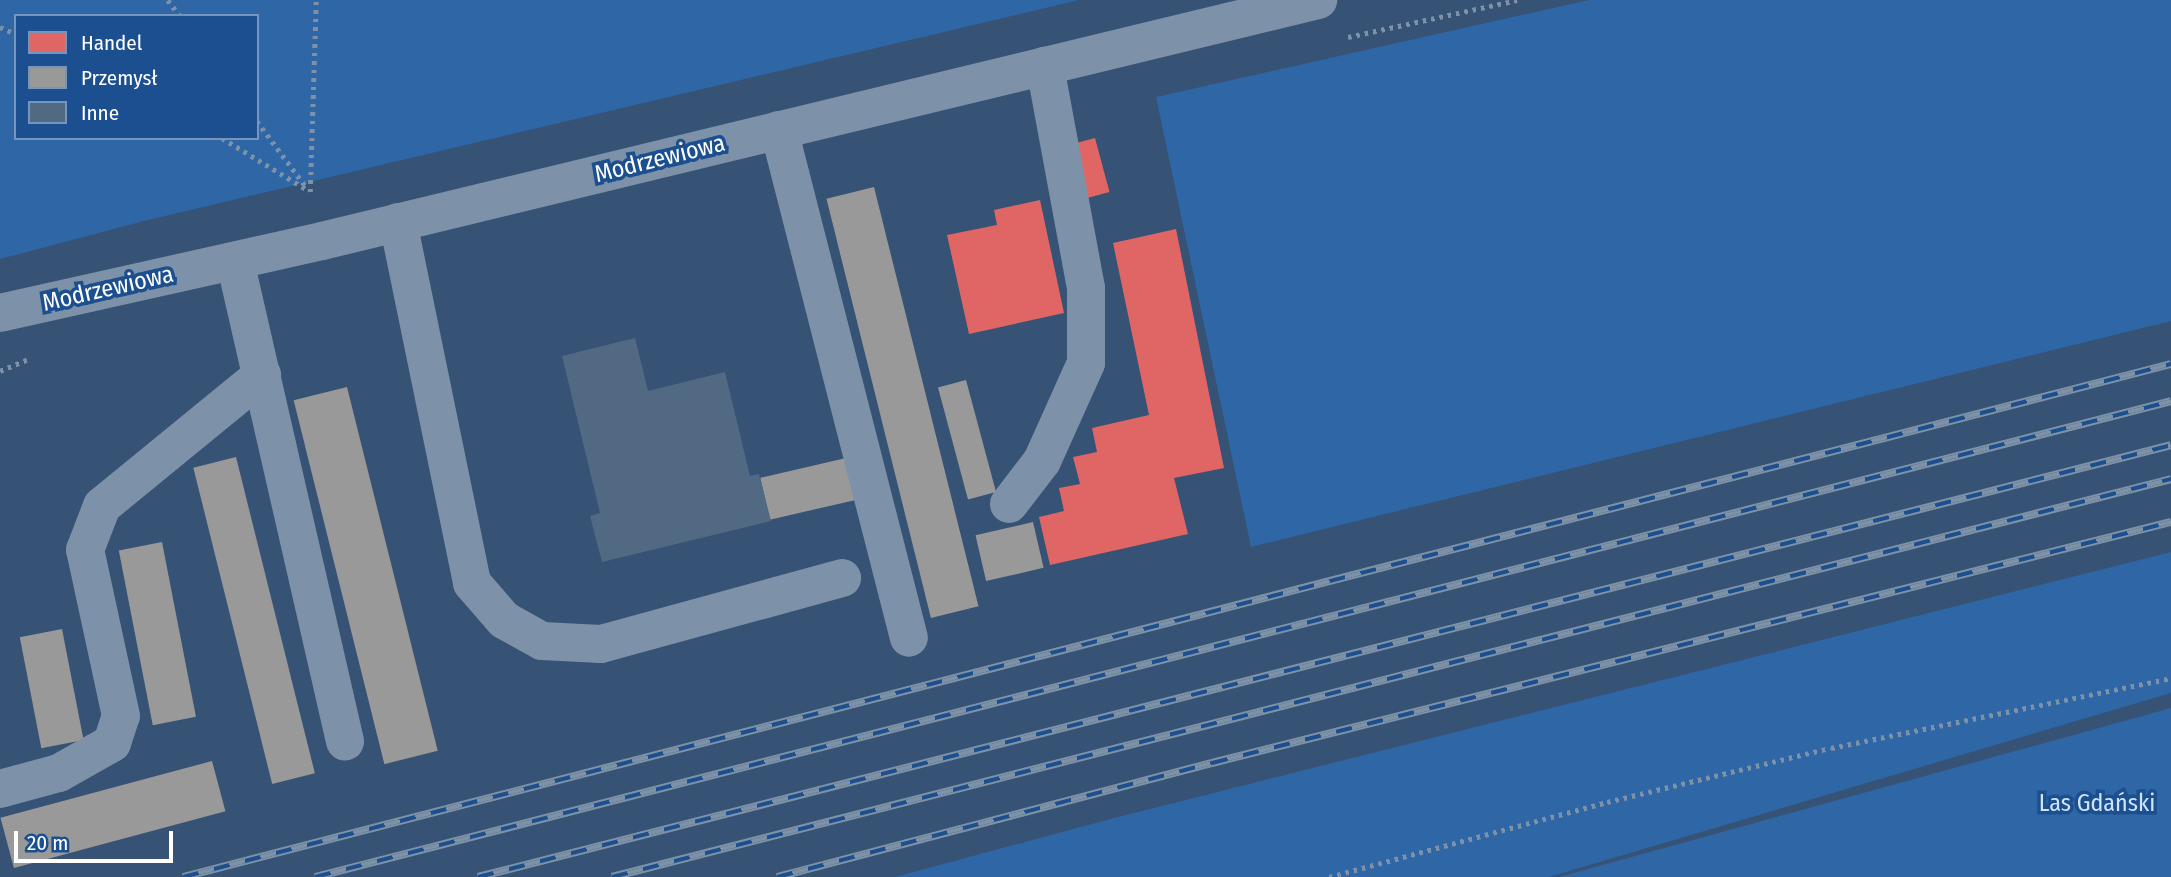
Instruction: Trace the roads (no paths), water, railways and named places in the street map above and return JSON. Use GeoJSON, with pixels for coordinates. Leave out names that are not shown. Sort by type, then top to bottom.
{"type":"FeatureCollection","features":[{"type":"Feature","properties":{"kind":"street","name":"Modrzewiowa"},"geometry":{"type":"LineString","coordinates":[[0,313],[235,261],[1318,0]]}},
{"type":"Feature","properties":{"kind":"street"},"geometry":{"type":"LineString","coordinates":[[1009,504],[1042,461],[1086,363],[1086,288],[1045,66]]}},
{"type":"Feature","properties":{"kind":"street"},"geometry":{"type":"LineString","coordinates":[[779,130],[909,638]]}},
{"type":"Feature","properties":{"kind":"street"},"geometry":{"type":"LineString","coordinates":[[398,222],[472,583],[504,620],[542,640],[601,644],[842,578]]}},
{"type":"Feature","properties":{"kind":"street"},"geometry":{"type":"LineString","coordinates":[[235,261],[345,742]]}},
{"type":"Feature","properties":{"kind":"street"},"geometry":{"type":"LineString","coordinates":[[0,789],[59,773],[112,743],[121,716],[85,550],[102,506],[261,375]]}},
{"type":"Feature","properties":{"kind":"railway"},"geometry":{"type":"LineString","coordinates":[[183,877],[2171,364]]}},
{"type":"Feature","properties":{"kind":"railway"},"geometry":{"type":"LineString","coordinates":[[315,877],[2171,401]]}},
{"type":"Feature","properties":{"kind":"railway"},"geometry":{"type":"LineString","coordinates":[[478,877],[2171,445]]}},
{"type":"Feature","properties":{"kind":"railway"},"geometry":{"type":"LineString","coordinates":[[612,877],[2171,479]]}},
{"type":"Feature","properties":{"kind":"railway"},"geometry":{"type":"LineString","coordinates":[[777,877],[1212,763],[2171,522]]}},
{"type":"Feature","properties":{"kind":"park label","name":"Las Gdański"},"geometry":{"type":"Point","coordinates":[2097,804]}}]}
